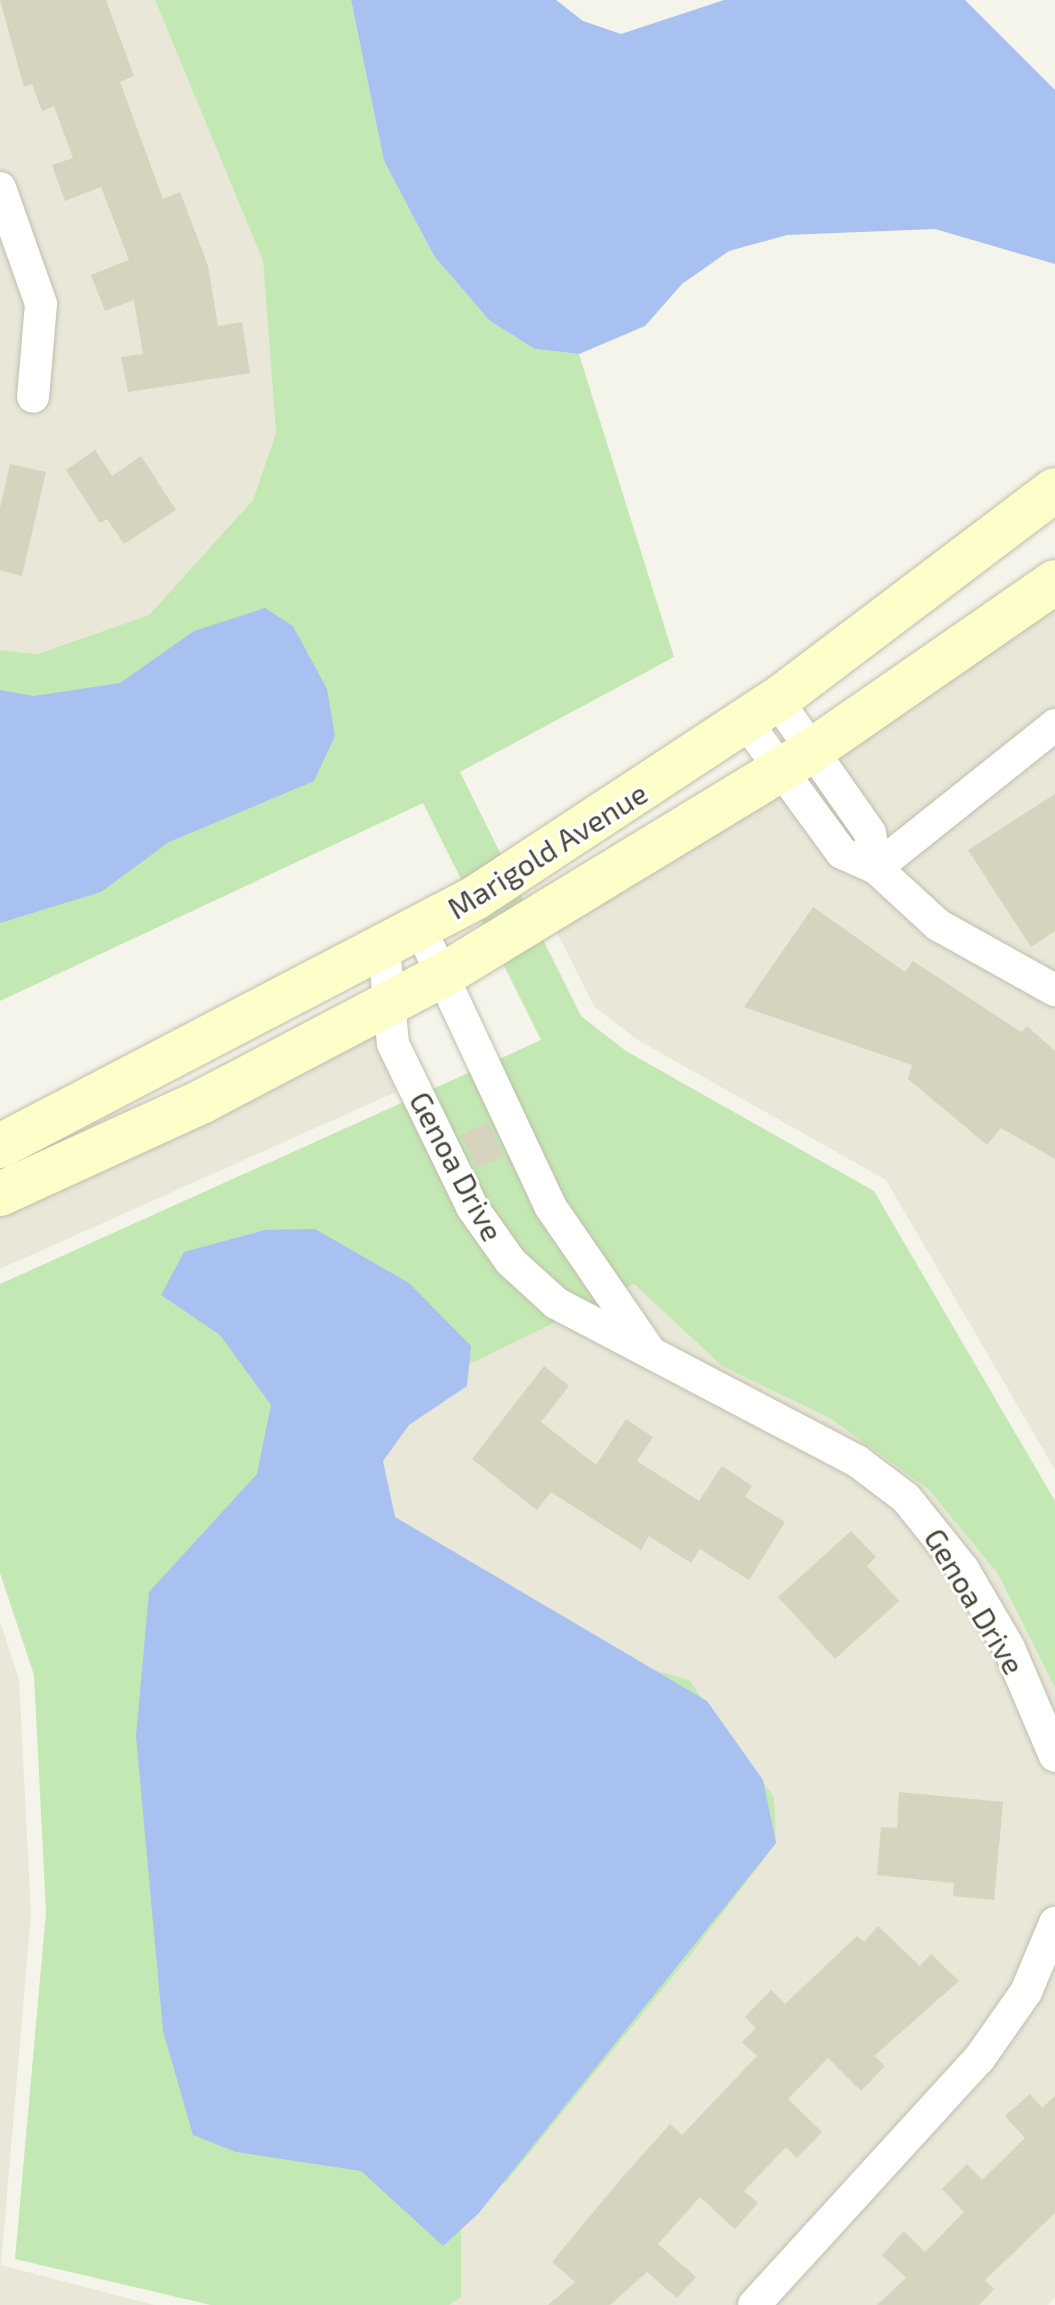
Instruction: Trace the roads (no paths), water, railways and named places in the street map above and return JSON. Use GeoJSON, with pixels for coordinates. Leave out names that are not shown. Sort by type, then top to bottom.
{"type":"FeatureCollection","features":[{"type":"Feature","properties":{"kind":"main road","name":"Marigold Avenue"},"geometry":{"type":"LineString","coordinates":[[0,1146],[402,938],[762,711],[1055,490]]}},
{"type":"Feature","properties":{"kind":"main road","name":"Marigold Avenue"},"geometry":{"type":"LineString","coordinates":[[0,1194],[393,1003],[443,975],[796,761],[1055,582]]}},
{"type":"Feature","properties":{"kind":"street"},"geometry":{"type":"LineString","coordinates":[[0,188],[41,304],[33,397]]}},
{"type":"Feature","properties":{"kind":"street"},"geometry":{"type":"LineString","coordinates":[[762,711],[796,761],[842,853],[876,868],[938,925],[1055,990]]}},
{"type":"Feature","properties":{"kind":"street"},"geometry":{"type":"LineString","coordinates":[[876,868],[1055,725]]}},
{"type":"Feature","properties":{"kind":"street","name":"Genoa Drive"},"geometry":{"type":"LineString","coordinates":[[402,938],[443,975],[550,1206],[654,1356]]}},
{"type":"Feature","properties":{"kind":"street","name":"Genoa Drive"},"geometry":{"type":"LineString","coordinates":[[402,938],[393,1003],[393,1044],[472,1207],[511,1262],[556,1303],[857,1461],[906,1498],[935,1528],[1001,1635],[1055,1756]]}},
{"type":"Feature","properties":{"kind":"street"},"geometry":{"type":"LineString","coordinates":[[754,2305],[979,2059],[1026,1992],[1055,1923]]}},
{"type":"Feature","properties":{"kind":"water"},"geometry":{"type":"Polygon","coordinates":[[[351,0],[556,0],[583,21],[621,34],[724,0],[965,0],[1055,90],[1055,264],[935,229],[787,235],[729,251],[682,284],[645,326],[579,354],[535,349],[490,321],[434,256],[384,161],[351,0]]]}},
{"type":"Feature","properties":{"kind":"water"},"geometry":{"type":"Polygon","coordinates":[[[265,608],[293,626],[327,689],[335,736],[314,781],[169,842],[101,892],[0,923],[0,690],[34,696],[120,683],[194,631],[265,608]]]}},
{"type":"Feature","properties":{"kind":"water"},"geometry":{"type":"Polygon","coordinates":[[[315,1229],[409,1283],[471,1346],[467,1386],[409,1425],[383,1461],[395,1517],[707,1701],[763,1780],[776,1843],[478,2214],[443,2246],[361,2171],[236,2152],[193,2135],[163,2031],[136,1736],[149,1592],[257,1474],[271,1405],[220,1335],[161,1295],[184,1252],[265,1230],[315,1229]]]}}]}
